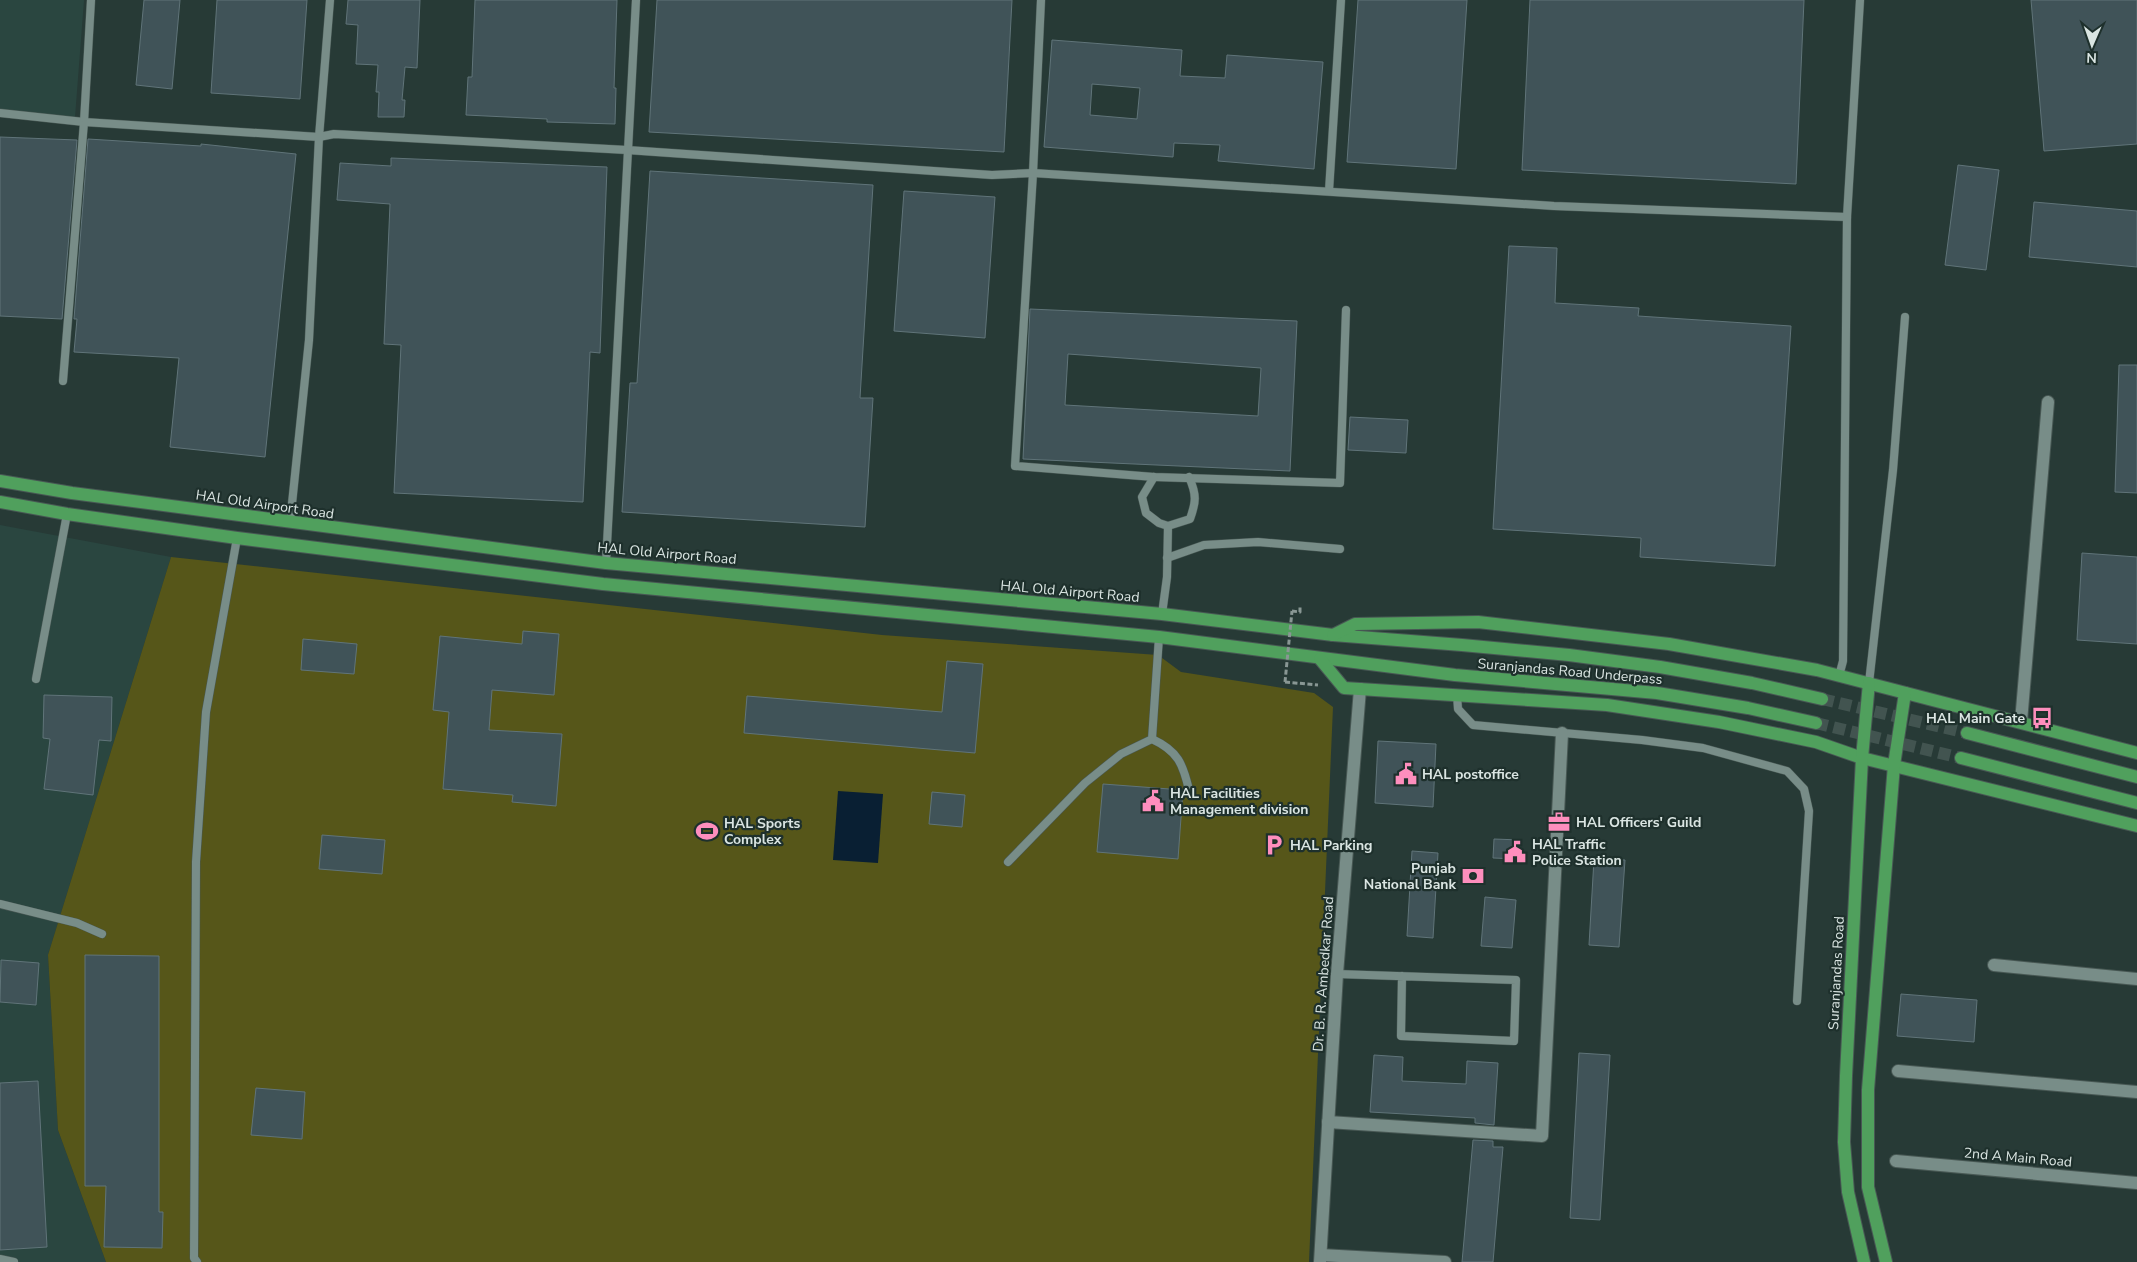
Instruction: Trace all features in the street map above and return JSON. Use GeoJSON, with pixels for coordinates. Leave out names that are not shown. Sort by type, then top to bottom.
{"type":"FeatureCollection","features":[{"type":"Feature","properties":{"kind":"main road","name":"HAL Old Airport Road"},"geometry":{"type":"LineString","coordinates":[[0,481],[72,493],[606,563],[1162,614],[1333,635]]}},
{"type":"Feature","properties":{"kind":"main road"},"geometry":{"type":"LineString","coordinates":[[0,502],[67,514],[237,538],[603,584],[1159,637],[1320,659],[1344,688],[1607,705],[1719,722],[1816,742],[1862,758],[2137,826]]}},
{"type":"Feature","properties":{"kind":"main road"},"geometry":{"type":"LineString","coordinates":[[1333,635],[1355,624],[1478,622],[1669,644],[1839,676],[2137,753]]}},
{"type":"Feature","properties":{"kind":"main road","name":"Suranjandas Road Underpass"},"geometry":{"type":"LineString","coordinates":[[1333,635],[1462,645],[1660,667],[1752,683],[1822,699]]}},
{"type":"Feature","properties":{"kind":"main road","name":"Suranjandas Road Underpass"},"geometry":{"type":"LineString","coordinates":[[1320,659],[1455,675],[1657,693],[1748,708],[1816,723]]}},
{"type":"Feature","properties":{"kind":"main road","name":"Suranjandas Road"},"geometry":{"type":"LineString","coordinates":[[1864,1262],[1848,1192],[1844,1142],[1862,758],[1868,683]]}},
{"type":"Feature","properties":{"kind":"main road"},"geometry":{"type":"LineString","coordinates":[[1886,1262],[1868,1187],[1868,1090],[1894,765],[1905,693]]}},
{"type":"Feature","properties":{"kind":"main road"},"geometry":{"type":"LineString","coordinates":[[1967,733],[2137,776]]}},
{"type":"Feature","properties":{"kind":"main road"},"geometry":{"type":"LineString","coordinates":[[1961,758],[2137,803]]}},
{"type":"Feature","properties":{"kind":"street"},"geometry":{"type":"LineString","coordinates":[[2021,722],[2048,402]]}},
{"type":"Feature","properties":{"kind":"street","name":"Dr. B. R. Ambedkar Road"},"geometry":{"type":"LineString","coordinates":[[1321,1259],[1337,974],[1360,689]]}},
{"type":"Feature","properties":{"kind":"street"},"geometry":{"type":"LineString","coordinates":[[1328,1122],[1542,1136],[1562,732]]}},
{"type":"Feature","properties":{"kind":"street"},"geometry":{"type":"LineString","coordinates":[[1994,965],[2137,979]]}},
{"type":"Feature","properties":{"kind":"street"},"geometry":{"type":"LineString","coordinates":[[1898,1070],[2137,1092]]}},
{"type":"Feature","properties":{"kind":"street","name":"2nd A Main Road"},"geometry":{"type":"LineString","coordinates":[[1896,1161],[2137,1183]]}},
{"type":"Feature","properties":{"kind":"street"},"geometry":{"type":"LineString","coordinates":[[1321,1259],[1445,1262]]}},
{"type":"Feature","properties":{"kind":"lane"},"geometry":{"type":"LineString","coordinates":[[63,380],[84,122],[91,0]]}},
{"type":"Feature","properties":{"kind":"lane"},"geometry":{"type":"LineString","coordinates":[[290,522],[309,340],[320,137],[330,0]]}},
{"type":"Feature","properties":{"kind":"lane"},"geometry":{"type":"LineString","coordinates":[[606,563],[636,0]]}},
{"type":"Feature","properties":{"kind":"lane"},"geometry":{"type":"LineString","coordinates":[[1041,0],[1034,173],[1015,466],[1154,477],[1340,483],[1346,310]]}},
{"type":"Feature","properties":{"kind":"lane"},"geometry":{"type":"LineString","coordinates":[[1329,191],[1341,0]]}},
{"type":"Feature","properties":{"kind":"lane"},"geometry":{"type":"LineString","coordinates":[[1839,676],[1843,662],[1847,216],[1860,0]]}},
{"type":"Feature","properties":{"kind":"lane"},"geometry":{"type":"LineString","coordinates":[[0,113],[84,122],[320,137],[334,134],[627,150],[992,175],[1034,173],[1554,206],[1847,216]]}},
{"type":"Feature","properties":{"kind":"lane"},"geometry":{"type":"LineString","coordinates":[[1868,683],[1893,470],[1905,316]]}},
{"type":"Feature","properties":{"kind":"lane"},"geometry":{"type":"LineString","coordinates":[[1154,477],[1142,497],[1146,513],[1159,523],[1168,526],[1190,520],[1196,502],[1194,487],[1189,477]]}},
{"type":"Feature","properties":{"kind":"lane"},"geometry":{"type":"LineString","coordinates":[[36,679],[67,514]]}},
{"type":"Feature","properties":{"kind":"lane"},"geometry":{"type":"LineString","coordinates":[[1162,614],[1167,577],[1168,526]]}},
{"type":"Feature","properties":{"kind":"lane"},"geometry":{"type":"LineString","coordinates":[[197,1262],[194,1258],[196,862],[206,712],[237,538]]}},
{"type":"Feature","properties":{"kind":"lane"},"geometry":{"type":"LineString","coordinates":[[1167,558],[1204,545],[1258,542],[1340,549]]}},
{"type":"Feature","properties":{"kind":"lane"},"geometry":{"type":"LineString","coordinates":[[1152,739],[1159,637]]}},
{"type":"Feature","properties":{"kind":"lane"},"geometry":{"type":"LineString","coordinates":[[1457,695],[1458,709],[1473,725],[1642,740],[1702,748],[1787,771],[1804,789],[1809,811],[1797,1001]]}},
{"type":"Feature","properties":{"kind":"lane"},"geometry":{"type":"LineString","coordinates":[[1008,862],[1085,783],[1121,754],[1152,739],[1168,746],[1184,768],[1189,790]]}},
{"type":"Feature","properties":{"kind":"lane"},"geometry":{"type":"LineString","coordinates":[[0,904],[78,924],[102,934]]}},
{"type":"Feature","properties":{"kind":"lane"},"geometry":{"type":"LineString","coordinates":[[1337,974],[1402,976],[1516,980],[1514,1041],[1401,1036],[1402,976]]}},
{"type":"Feature","properties":{"kind":"lane"},"geometry":{"type":"LineString","coordinates":[[0,1259],[14,1262]]}},
{"type":"Feature","properties":{"kind":"path"},"geometry":{"type":"LineString","coordinates":[[1300,605],[1300,612],[1292,611],[1285,682],[1318,685]]}},
{"type":"Feature","properties":{"kind":"shaded area"},"geometry":{"type":"Polygon","coordinates":[[[0,0],[84,0],[75,117],[0,115],[0,0]]]}},
{"type":"Feature","properties":{"kind":"shaded area"},"geometry":{"type":"Polygon","coordinates":[[[0,525],[171,557],[48,955],[58,1130],[106,1262],[0,1262],[0,525]]]}},
{"type":"Feature","properties":{"kind":"shaded area","name":"HAL Sports Complex"},"geometry":{"type":"Polygon","coordinates":[[[171,557],[882,635],[1158,655],[1181,672],[1314,693],[1333,707],[1309,1262],[106,1262],[58,1130],[48,955],[171,557]]]}},
{"type":"Feature","properties":{"kind":"water"},"geometry":{"type":"Polygon","coordinates":[[[838,791],[883,794],[878,863],[833,860],[838,791]]]}},
{"type":"Feature","properties":{"kind":"building"},"geometry":{"type":"Polygon","coordinates":[[[144,0],[180,0],[172,89],[136,85],[144,0]]]}},
{"type":"Feature","properties":{"kind":"building"},"geometry":{"type":"Polygon","coordinates":[[[217,0],[307,0],[300,99],[211,93],[217,0]]]}},
{"type":"Feature","properties":{"kind":"building"},"geometry":{"type":"Polygon","coordinates":[[[348,0],[420,0],[417,68],[405,67],[402,100],[405,100],[404,117],[378,117],[379,92],[376,92],[378,65],[356,64],[358,25],[346,24],[348,0]]]}},
{"type":"Feature","properties":{"kind":"building"},"geometry":{"type":"Polygon","coordinates":[[[475,0],[617,0],[614,88],[616,88],[615,124],[547,122],[547,119],[466,115],[468,77],[472,77],[475,0]]]}},
{"type":"Feature","properties":{"kind":"building"},"geometry":{"type":"Polygon","coordinates":[[[657,0],[1012,0],[1004,152],[649,132],[657,0]]]}},
{"type":"Feature","properties":{"kind":"building"},"geometry":{"type":"Polygon","coordinates":[[[1358,0],[1467,0],[1456,169],[1347,162],[1358,0]]]}},
{"type":"Feature","properties":{"kind":"building"},"geometry":{"type":"Polygon","coordinates":[[[1530,0],[1804,0],[1796,184],[1522,170],[1530,0]]]}},
{"type":"Feature","properties":{"kind":"building"},"geometry":{"type":"Polygon","coordinates":[[[2031,0],[2137,0],[2137,144],[2044,151],[2031,0]]]}},
{"type":"Feature","properties":{"kind":"building"},"geometry":{"type":"Polygon","coordinates":[[[1052,40],[1182,50],[1180,76],[1225,78],[1227,55],[1323,62],[1314,169],[1218,161],[1220,145],[1174,143],[1173,157],[1044,147],[1052,40]],[[1092,84],[1090,115],[1137,119],[1140,88],[1092,84]]]}},
{"type":"Feature","properties":{"kind":"building"},"geometry":{"type":"Polygon","coordinates":[[[0,137],[77,140],[62,319],[0,316],[0,137]]]}},
{"type":"Feature","properties":{"kind":"building"},"geometry":{"type":"Polygon","coordinates":[[[88,139],[201,146],[201,144],[296,154],[265,457],[170,447],[179,358],[74,352],[77,319],[74,319],[88,139]]]}},
{"type":"Feature","properties":{"kind":"building"},"geometry":{"type":"Polygon","coordinates":[[[391,158],[607,167],[600,353],[590,352],[583,502],[394,493],[401,345],[384,344],[390,204],[337,200],[340,163],[391,166],[391,158]]]}},
{"type":"Feature","properties":{"kind":"building"},"geometry":{"type":"Polygon","coordinates":[[[1958,165],[1999,170],[1986,270],[1945,265],[1958,165]]]}},
{"type":"Feature","properties":{"kind":"building"},"geometry":{"type":"Polygon","coordinates":[[[650,171],[873,185],[860,398],[873,398],[865,527],[622,512],[630,383],[637,383],[650,171]]]}},
{"type":"Feature","properties":{"kind":"building"},"geometry":{"type":"Polygon","coordinates":[[[904,191],[995,197],[985,338],[894,331],[904,191]]]}},
{"type":"Feature","properties":{"kind":"building"},"geometry":{"type":"Polygon","coordinates":[[[2034,202],[2137,211],[2137,267],[2029,257],[2034,202]]]}},
{"type":"Feature","properties":{"kind":"building"},"geometry":{"type":"Polygon","coordinates":[[[1509,246],[1557,248],[1555,303],[1639,308],[1638,316],[1791,326],[1775,566],[1640,557],[1641,538],[1493,529],[1509,246]]]}},
{"type":"Feature","properties":{"kind":"building"},"geometry":{"type":"Polygon","coordinates":[[[1030,309],[1297,321],[1290,471],[1023,459],[1030,309]],[[1068,354],[1065,405],[1258,416],[1261,368],[1068,354]]]}},
{"type":"Feature","properties":{"kind":"building"},"geometry":{"type":"Polygon","coordinates":[[[2119,365],[2137,365],[2137,493],[2115,492],[2119,365]]]}},
{"type":"Feature","properties":{"kind":"building"},"geometry":{"type":"Polygon","coordinates":[[[1350,417],[1408,420],[1406,453],[1348,450],[1350,417]]]}},
{"type":"Feature","properties":{"kind":"building"},"geometry":{"type":"Polygon","coordinates":[[[2082,553],[2137,557],[2137,644],[2077,640],[2082,553]]]}},
{"type":"Feature","properties":{"kind":"building"},"geometry":{"type":"Polygon","coordinates":[[[523,631],[559,634],[554,695],[492,690],[489,730],[562,734],[556,806],[512,802],[513,795],[443,789],[449,712],[433,710],[440,636],[522,644],[523,631]]]}},
{"type":"Feature","properties":{"kind":"building"},"geometry":{"type":"Polygon","coordinates":[[[303,639],[357,644],[354,674],[301,670],[303,639]]]}},
{"type":"Feature","properties":{"kind":"building"},"geometry":{"type":"Polygon","coordinates":[[[947,661],[983,664],[975,753],[744,733],[747,696],[942,712],[947,661]]]}},
{"type":"Feature","properties":{"kind":"building"},"geometry":{"type":"Polygon","coordinates":[[[44,695],[112,697],[111,741],[99,740],[93,795],[44,789],[50,739],[43,738],[44,695]]]}},
{"type":"Feature","properties":{"kind":"building","name":"HAL postoffice"},"geometry":{"type":"Polygon","coordinates":[[[1378,741],[1436,744],[1433,807],[1375,803],[1378,741]]]}},
{"type":"Feature","properties":{"kind":"building"},"geometry":{"type":"Polygon","coordinates":[[[1103,784],[1183,790],[1178,859],[1097,852],[1103,784]]]}},
{"type":"Feature","properties":{"kind":"building"},"geometry":{"type":"Polygon","coordinates":[[[932,792],[965,795],[962,827],[929,824],[932,792]]]}},
{"type":"Feature","properties":{"kind":"building"},"geometry":{"type":"Polygon","coordinates":[[[322,835],[385,840],[382,874],[319,869],[322,835]]]}},
{"type":"Feature","properties":{"kind":"building"},"geometry":{"type":"Polygon","coordinates":[[[1494,839],[1520,840],[1519,859],[1493,858],[1494,839]]]}},
{"type":"Feature","properties":{"kind":"building"},"geometry":{"type":"Polygon","coordinates":[[[1412,851],[1438,853],[1433,938],[1407,936],[1412,851]]]}},
{"type":"Feature","properties":{"kind":"building"},"geometry":{"type":"Polygon","coordinates":[[[1594,859],[1625,860],[1619,947],[1589,945],[1594,859]]]}},
{"type":"Feature","properties":{"kind":"building"},"geometry":{"type":"Polygon","coordinates":[[[1485,897],[1516,900],[1512,948],[1481,946],[1485,897]]]}},
{"type":"Feature","properties":{"kind":"building"},"geometry":{"type":"Polygon","coordinates":[[[85,955],[159,956],[159,1212],[163,1212],[162,1248],[104,1247],[106,1186],[85,1186],[85,955]]]}},
{"type":"Feature","properties":{"kind":"building"},"geometry":{"type":"Polygon","coordinates":[[[1,960],[39,963],[36,1005],[0,1002],[1,960]]]}},
{"type":"Feature","properties":{"kind":"building"},"geometry":{"type":"Polygon","coordinates":[[[1901,994],[1977,1000],[1974,1042],[1897,1036],[1901,994]]]}},
{"type":"Feature","properties":{"kind":"building"},"geometry":{"type":"Polygon","coordinates":[[[1579,1053],[1610,1055],[1600,1220],[1570,1218],[1579,1053]]]}},
{"type":"Feature","properties":{"kind":"building"},"geometry":{"type":"Polygon","coordinates":[[[1374,1055],[1403,1057],[1402,1081],[1466,1084],[1467,1061],[1498,1063],[1494,1125],[1475,1123],[1475,1118],[1370,1112],[1374,1055]]]}},
{"type":"Feature","properties":{"kind":"building"},"geometry":{"type":"Polygon","coordinates":[[[38,1081],[47,1247],[0,1250],[0,1083],[38,1081]]]}},
{"type":"Feature","properties":{"kind":"building"},"geometry":{"type":"Polygon","coordinates":[[[256,1088],[305,1092],[302,1139],[251,1135],[256,1088]]]}},
{"type":"Feature","properties":{"kind":"building"},"geometry":{"type":"Polygon","coordinates":[[[1473,1140],[1493,1141],[1493,1147],[1503,1147],[1493,1262],[1462,1262],[1473,1140]]]}},
{"type":"Feature","properties":{"kind":"tunnel"},"geometry":{"type":"LineString","coordinates":[[1822,699],[1967,733]]}},
{"type":"Feature","properties":{"kind":"tunnel"},"geometry":{"type":"LineString","coordinates":[[1816,723],[1961,758]]}},
{"type":"Feature","properties":{"kind":"place","name":"HAL Main Gate"},"geometry":{"type":"Point","coordinates":[2042,718]}},
{"type":"Feature","properties":{"kind":"place","name":"HAL postoffice"},"geometry":{"type":"Point","coordinates":[1406,774]}},
{"type":"Feature","properties":{"kind":"place","name":"HAL Facilities Management division"},"geometry":{"type":"Point","coordinates":[1153,801]}},
{"type":"Feature","properties":{"kind":"place","name":"HAL Officers' Guild"},"geometry":{"type":"Point","coordinates":[1559,822]}},
{"type":"Feature","properties":{"kind":"place","name":"HAL Sports Complex"},"geometry":{"type":"Point","coordinates":[707,831]}},
{"type":"Feature","properties":{"kind":"place","name":"HAL Parking"},"geometry":{"type":"Point","coordinates":[1274,845]}},
{"type":"Feature","properties":{"kind":"place","name":"HAL Traffic Police Station"},"geometry":{"type":"Point","coordinates":[1515,852]}},
{"type":"Feature","properties":{"kind":"place","name":"Punjab National Bank"},"geometry":{"type":"Point","coordinates":[1473,876]}}]}
